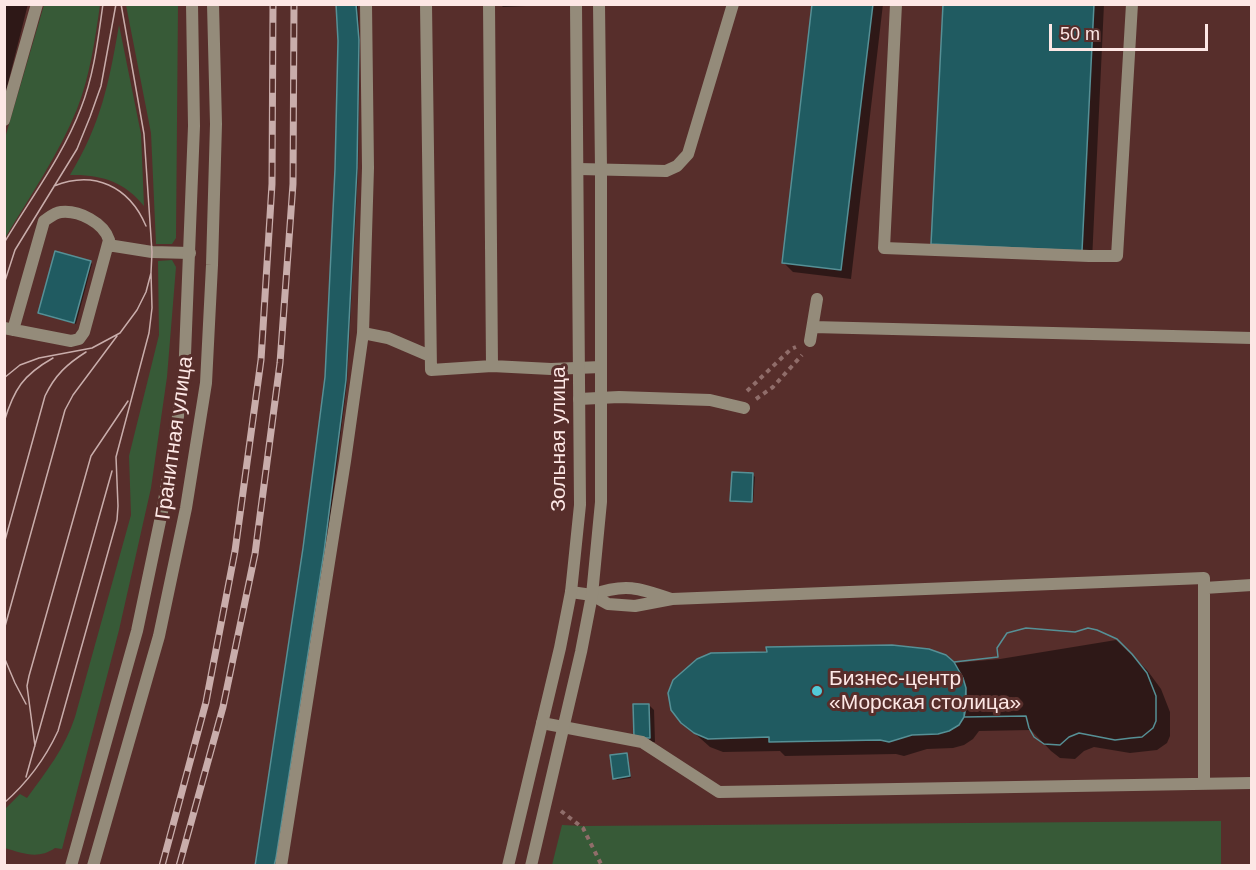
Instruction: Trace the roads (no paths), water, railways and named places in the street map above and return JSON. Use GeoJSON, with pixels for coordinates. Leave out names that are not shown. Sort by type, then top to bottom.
{"type":"FeatureCollection","features":[{"type":"Feature","properties":{"kind":"street"},"geometry":{"type":"LineString","coordinates":[[4,120],[37,4]]}},
{"type":"Feature","properties":{"kind":"street","name":"Гранитная улица"},"geometry":{"type":"LineString","coordinates":[[71,866],[137,631],[163,507],[184,380],[194,126],[192,4]]}},
{"type":"Feature","properties":{"kind":"street","name":"Гранитная улица"},"geometry":{"type":"LineString","coordinates":[[93,866],[159,636],[186,508],[206,382],[216,124],[213,4]]}},
{"type":"Feature","properties":{"kind":"street"},"geometry":{"type":"LineString","coordinates":[[281,866],[363,333],[368,168],[366,4]]}},
{"type":"Feature","properties":{"kind":"street"},"geometry":{"type":"LineString","coordinates":[[426,4],[431,370],[492,366],[601,367]]}},
{"type":"Feature","properties":{"kind":"street"},"geometry":{"type":"LineString","coordinates":[[489,4],[492,366]]}},
{"type":"Feature","properties":{"kind":"street","name":"Зольная улица"},"geometry":{"type":"LineString","coordinates":[[508,866],[571,592],[580,505],[576,4]]}},
{"type":"Feature","properties":{"kind":"street","name":"Зольная улица"},"geometry":{"type":"LineString","coordinates":[[531,866],[592,595],[601,502],[599,4]]}},
{"type":"Feature","properties":{"kind":"street"},"geometry":{"type":"LineString","coordinates":[[579,169],[666,171],[677,166],[688,154],[733,4]]}},
{"type":"Feature","properties":{"kind":"street"},"geometry":{"type":"LineString","coordinates":[[896,4],[884,248],[1089,256],[1117,256],[1132,4]]}},
{"type":"Feature","properties":{"kind":"street"},"geometry":{"type":"LineString","coordinates":[[64,212],[82,216],[101,225],[109,240],[84,332],[79,339],[70,341],[9,329],[44,221],[52,214],[64,212]]}},
{"type":"Feature","properties":{"kind":"street"},"geometry":{"type":"LineString","coordinates":[[108,245],[152,252],[189,253]]}},
{"type":"Feature","properties":{"kind":"street"},"geometry":{"type":"LineString","coordinates":[[810,341],[817,299]]}},
{"type":"Feature","properties":{"kind":"street"},"geometry":{"type":"LineString","coordinates":[[813,327],[1251,338]]}},
{"type":"Feature","properties":{"kind":"street"},"geometry":{"type":"LineString","coordinates":[[363,333],[388,338],[430,356]]}},
{"type":"Feature","properties":{"kind":"street"},"geometry":{"type":"LineString","coordinates":[[579,399],[710,400],[744,408]]}},
{"type":"Feature","properties":{"kind":"street"},"geometry":{"type":"LineString","coordinates":[[571,592],[592,595],[608,604],[634,606],[672,599],[1204,578],[1203,784]]}},
{"type":"Feature","properties":{"kind":"street"},"geometry":{"type":"LineString","coordinates":[[1204,588],[1251,585]]}},
{"type":"Feature","properties":{"kind":"street"},"geometry":{"type":"LineString","coordinates":[[592,595],[611,588],[638,588],[672,599]]}},
{"type":"Feature","properties":{"kind":"street"},"geometry":{"type":"LineString","coordinates":[[542,723],[642,742],[719,792],[1251,783]]}},
{"type":"Feature","properties":{"kind":"tram line"},"geometry":{"type":"LineString","coordinates":[[4,243],[56,160],[74,126],[92,70],[103,4]]}},
{"type":"Feature","properties":{"kind":"tram line"},"geometry":{"type":"LineString","coordinates":[[4,284],[15,250],[77,149],[90,117],[101,86],[116,4]]}},
{"type":"Feature","properties":{"kind":"tram line"},"geometry":{"type":"LineString","coordinates":[[4,378],[20,365],[39,358],[92,348],[120,333],[137,310],[146,292],[151,273],[152,252],[144,134],[121,4]]}},
{"type":"Feature","properties":{"kind":"tram line"},"geometry":{"type":"LineString","coordinates":[[54,186],[69,181],[83,180],[109,185],[130,201],[146,226]]}},
{"type":"Feature","properties":{"kind":"tram line"},"geometry":{"type":"LineString","coordinates":[[4,803],[35,770],[58,731],[117,520],[116,457],[149,333],[152,308],[151,273]]}},
{"type":"Feature","properties":{"kind":"tram line"},"geometry":{"type":"LineString","coordinates":[[4,630],[65,410],[73,395],[117,336]]}},
{"type":"Feature","properties":{"kind":"tram line"},"geometry":{"type":"LineString","coordinates":[[4,544],[45,396],[62,371],[86,352]]}},
{"type":"Feature","properties":{"kind":"tram line"},"geometry":{"type":"LineString","coordinates":[[4,422],[21,384],[34,371],[53,358]]}},
{"type":"Feature","properties":{"kind":"tram line"},"geometry":{"type":"LineString","coordinates":[[35,746],[27,686],[29,676],[91,456],[128,401]]}},
{"type":"Feature","properties":{"kind":"tram line"},"geometry":{"type":"LineString","coordinates":[[26,777],[112,471]]}},
{"type":"Feature","properties":{"kind":"tram line"},"geometry":{"type":"LineString","coordinates":[[4,657],[26,704]]}},
{"type":"Feature","properties":{"kind":"railway"},"geometry":{"type":"LineString","coordinates":[[162,866],[206,702],[235,551],[261,360],[272,184],[273,4]]}},
{"type":"Feature","properties":{"kind":"railway"},"geometry":{"type":"LineString","coordinates":[[179,866],[223,707],[255,554],[280,363],[293,184],[294,4]]}},
{"type":"Feature","properties":{"kind":"place","name":"Бизнес-центр «Морская столица»"},"geometry":{"type":"Point","coordinates":[817,691]}}]}
